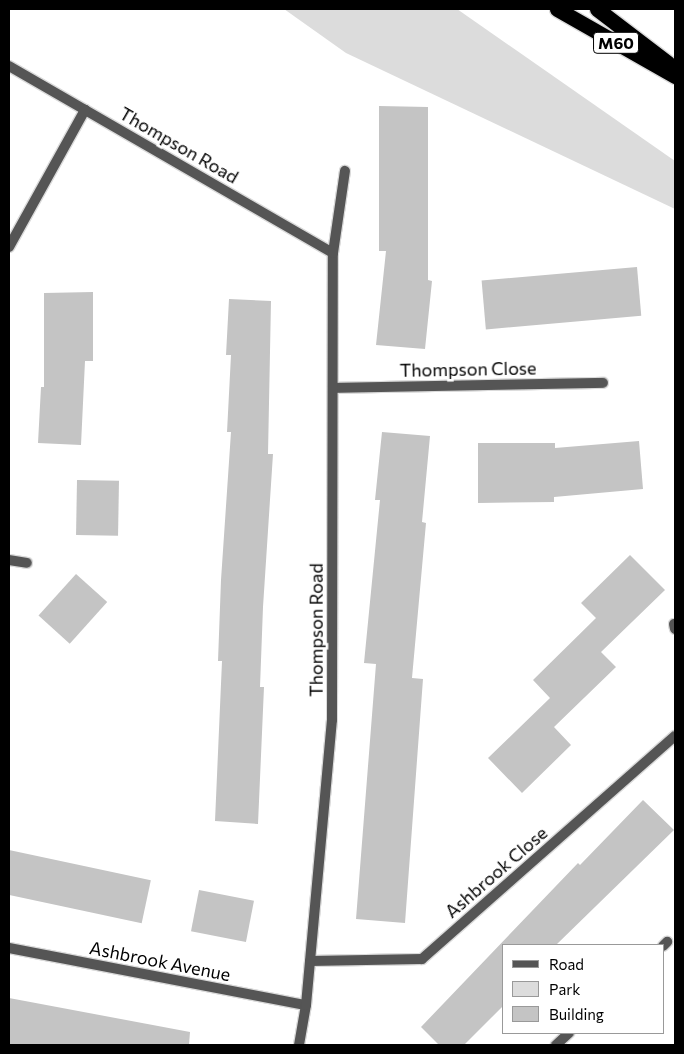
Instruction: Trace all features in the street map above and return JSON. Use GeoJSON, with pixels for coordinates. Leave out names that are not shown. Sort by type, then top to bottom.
{"type":"FeatureCollection","features":[{"type":"Feature","properties":{"kind":"highway","name":"M60"},"geometry":{"type":"LineString","coordinates":[[557,9],[675,76]]}},
{"type":"Feature","properties":{"kind":"highway","name":"M60"},"geometry":{"type":"LineString","coordinates":[[597,9],[675,69]]}},
{"type":"Feature","properties":{"kind":"street","name":"Thompson Road"},"geometry":{"type":"LineString","coordinates":[[9,66],[333,253]]}},
{"type":"Feature","properties":{"kind":"street"},"geometry":{"type":"LineString","coordinates":[[9,247],[85,110]]}},
{"type":"Feature","properties":{"kind":"street","name":"Thompson Road"},"geometry":{"type":"LineString","coordinates":[[299,1045],[306,1005],[332,720],[333,253],[345,171]]}},
{"type":"Feature","properties":{"kind":"street","name":"Thompson Close"},"geometry":{"type":"LineString","coordinates":[[333,388],[603,384]]}},
{"type":"Feature","properties":{"kind":"street"},"geometry":{"type":"LineString","coordinates":[[9,560],[28,563]]}},
{"type":"Feature","properties":{"kind":"street","name":"Ashbrook Close"},"geometry":{"type":"LineString","coordinates":[[310,961],[422,959],[675,736]]}},
{"type":"Feature","properties":{"kind":"street","name":"Ashbrook Avenue"},"geometry":{"type":"LineString","coordinates":[[9,948],[306,1005]]}},
{"type":"Feature","properties":{"kind":"street"},"geometry":{"type":"LineString","coordinates":[[556,1045],[568,1034]]}},
{"type":"Feature","properties":{"kind":"green space"},"geometry":{"type":"Polygon","coordinates":[[[284,9],[457,9],[675,161],[675,209],[346,53],[284,9]]]}},
{"type":"Feature","properties":{"kind":"building"},"geometry":{"type":"Polygon","coordinates":[[[379,106],[428,107],[428,280],[432,281],[425,349],[376,345],[386,251],[379,251],[379,106]]]}},
{"type":"Feature","properties":{"kind":"building"},"geometry":{"type":"Polygon","coordinates":[[[637,267],[641,316],[486,329],[482,281],[637,267]]]}},
{"type":"Feature","properties":{"kind":"building"},"geometry":{"type":"Polygon","coordinates":[[[93,292],[93,361],[85,361],[81,445],[38,443],[41,387],[44,387],[44,293],[93,292]]]}},
{"type":"Feature","properties":{"kind":"building"},"geometry":{"type":"Polygon","coordinates":[[[229,299],[271,301],[268,454],[273,454],[263,607],[260,687],[264,687],[258,824],[215,821],[222,661],[218,661],[221,580],[231,432],[227,432],[231,355],[226,355],[229,299]]]}},
{"type":"Feature","properties":{"kind":"building"},"geometry":{"type":"Polygon","coordinates":[[[382,432],[430,436],[422,522],[426,523],[412,678],[423,679],[405,923],[356,919],[376,664],[364,663],[380,500],[375,500],[382,432]]]}},
{"type":"Feature","properties":{"kind":"building"},"geometry":{"type":"Polygon","coordinates":[[[639,441],[643,489],[554,497],[554,502],[478,503],[478,443],[555,443],[555,448],[639,441]]]}},
{"type":"Feature","properties":{"kind":"building"},"geometry":{"type":"Polygon","coordinates":[[[77,480],[119,481],[118,536],[76,535],[77,480]]]}},
{"type":"Feature","properties":{"kind":"building"},"geometry":{"type":"Polygon","coordinates":[[[630,555],[665,590],[601,652],[616,667],[554,727],[571,745],[522,793],[488,758],[550,698],[533,680],[596,618],[581,603],[630,555]]]}},
{"type":"Feature","properties":{"kind":"building"},"geometry":{"type":"Polygon","coordinates":[[[76,574],[107,602],[70,644],[39,616],[76,574]]]}},
{"type":"Feature","properties":{"kind":"building"},"geometry":{"type":"Polygon","coordinates":[[[643,800],[674,830],[557,944],[502,944],[502,1007],[464,1045],[439,1045],[421,1027],[578,863],[580,865],[643,800]]]}},
{"type":"Feature","properties":{"kind":"building"},"geometry":{"type":"Polygon","coordinates":[[[9,850],[151,880],[142,923],[9,895],[9,850]]]}},
{"type":"Feature","properties":{"kind":"building"},"geometry":{"type":"Polygon","coordinates":[[[199,890],[254,901],[246,942],[191,931],[199,890]]]}},
{"type":"Feature","properties":{"kind":"building"},"geometry":{"type":"Polygon","coordinates":[[[9,998],[190,1032],[189,1045],[9,1045],[9,998]]]}}]}
